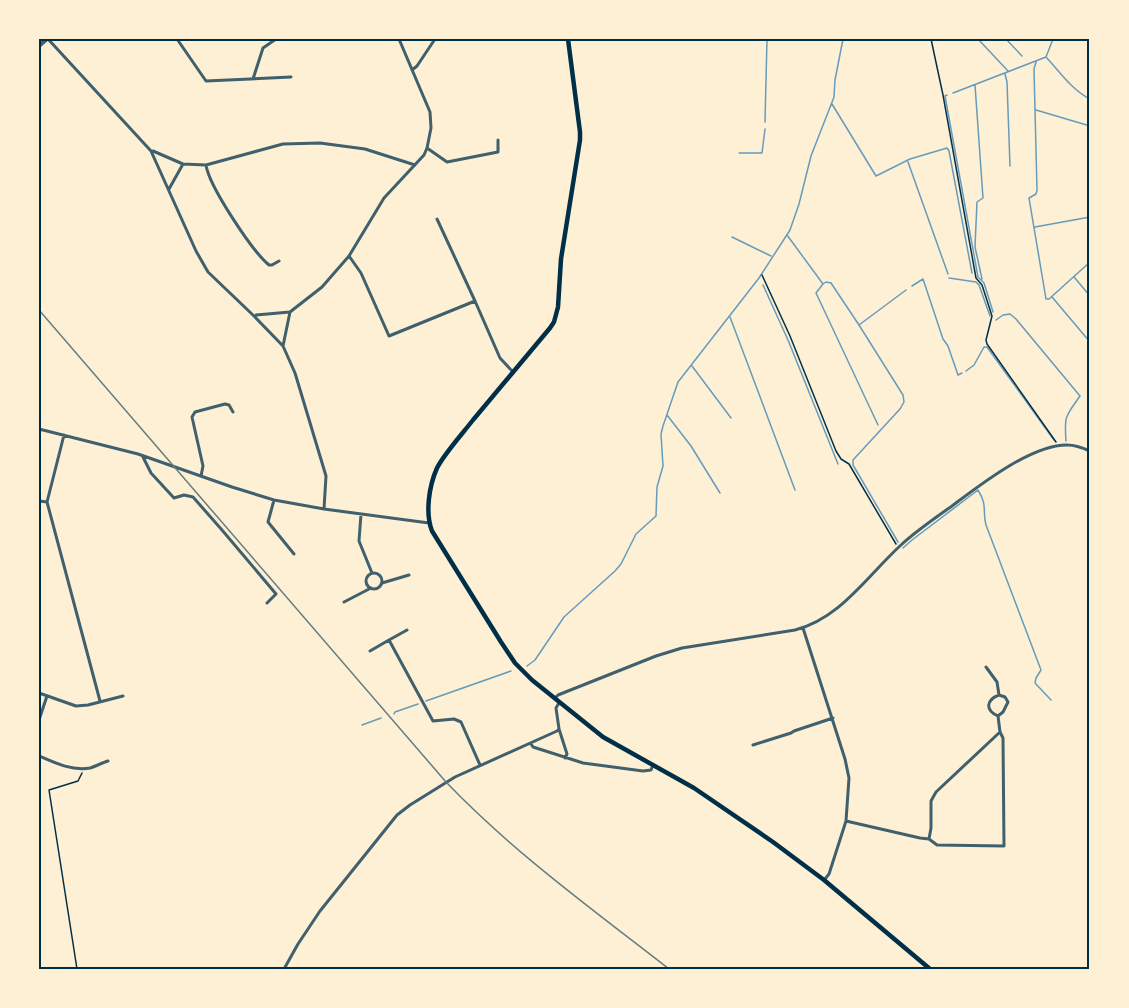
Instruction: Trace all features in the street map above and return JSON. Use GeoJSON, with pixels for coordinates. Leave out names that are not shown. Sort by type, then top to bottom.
{"type":"FeatureCollection","features":[{"type":"Feature","properties":{"kind":"main road"},"geometry":{"type":"LineString","coordinates":[[568,39],[580,140],[561,259],[557,314],[550,328],[460,436],[438,466],[429,503],[429,524],[501,642],[532,680],[603,737],[717,802],[824,880],[930,969]]}},
{"type":"Feature","properties":{"kind":"street"},"geometry":{"type":"LineString","coordinates":[[39,46],[48,39],[151,151],[196,251],[208,272],[283,346],[295,374],[326,476],[324,509]]}},
{"type":"Feature","properties":{"kind":"street"},"geometry":{"type":"LineString","coordinates":[[177,39],[206,81],[291,77]]}},
{"type":"Feature","properties":{"kind":"street"},"geometry":{"type":"LineString","coordinates":[[253,79],[263,48],[276,39]]}},
{"type":"Feature","properties":{"kind":"street"},"geometry":{"type":"LineString","coordinates":[[254,316],[290,312],[321,287],[349,256],[384,198],[424,155],[431,128],[430,112],[399,39]]}},
{"type":"Feature","properties":{"kind":"street"},"geometry":{"type":"LineString","coordinates":[[412,70],[435,39]]}},
{"type":"Feature","properties":{"kind":"street"},"geometry":{"type":"LineString","coordinates":[[427,148],[447,162],[498,152],[498,140]]}},
{"type":"Feature","properties":{"kind":"street"},"geometry":{"type":"LineString","coordinates":[[151,151],[156,151],[183,165],[206,165],[284,144],[320,143],[365,149],[415,165]]}},
{"type":"Feature","properties":{"kind":"street"},"geometry":{"type":"LineString","coordinates":[[169,189],[183,165]]}},
{"type":"Feature","properties":{"kind":"street"},"geometry":{"type":"LineString","coordinates":[[206,165],[219,195],[252,246],[269,265],[279,261]]}},
{"type":"Feature","properties":{"kind":"street"},"geometry":{"type":"LineString","coordinates":[[437,219],[500,358],[513,372]]}},
{"type":"Feature","properties":{"kind":"street"},"geometry":{"type":"LineString","coordinates":[[349,256],[361,273],[389,336],[475,301]]}},
{"type":"Feature","properties":{"kind":"street"},"geometry":{"type":"LineString","coordinates":[[283,346],[290,312]]}},
{"type":"Feature","properties":{"kind":"street"},"geometry":{"type":"LineString","coordinates":[[201,476],[203,466],[192,417],[195,412],[225,404],[229,405],[233,412]]}},
{"type":"Feature","properties":{"kind":"street"},"geometry":{"type":"LineString","coordinates":[[39,429],[142,456],[274,500],[429,524]]}},
{"type":"Feature","properties":{"kind":"street"},"geometry":{"type":"LineString","coordinates":[[64,435],[47,502],[100,701]]}},
{"type":"Feature","properties":{"kind":"street"},"geometry":{"type":"LineString","coordinates":[[554,699],[569,690],[673,651],[803,628],[840,607],[899,547],[999,471],[1034,454],[1058,446],[1070,445],[1090,451]]}},
{"type":"Feature","properties":{"kind":"street"},"geometry":{"type":"LineString","coordinates":[[142,456],[152,473],[174,498],[184,495],[193,497],[254,566],[276,594],[267,603]]}},
{"type":"Feature","properties":{"kind":"street"},"geometry":{"type":"LineString","coordinates":[[274,500],[268,522],[294,554]]}},
{"type":"Feature","properties":{"kind":"street"},"geometry":{"type":"LineString","coordinates":[[39,501],[47,502]]}},
{"type":"Feature","properties":{"kind":"street"},"geometry":{"type":"LineString","coordinates":[[361,514],[359,541],[372,573]]}},
{"type":"Feature","properties":{"kind":"street"},"geometry":{"type":"LineString","coordinates":[[371,588],[367,585],[366,580],[372,573],[380,575],[382,583]]}},
{"type":"Feature","properties":{"kind":"street"},"geometry":{"type":"LineString","coordinates":[[344,602],[371,588],[376,589],[382,583],[409,575]]}},
{"type":"Feature","properties":{"kind":"street"},"geometry":{"type":"LineString","coordinates":[[803,628],[849,778],[846,821],[829,874],[824,880]]}},
{"type":"Feature","properties":{"kind":"street"},"geometry":{"type":"LineString","coordinates":[[370,651],[407,630]]}},
{"type":"Feature","properties":{"kind":"street"},"geometry":{"type":"LineString","coordinates":[[389,640],[430,719],[435,722],[454,719],[461,722],[480,765]]}},
{"type":"Feature","properties":{"kind":"street"},"geometry":{"type":"LineString","coordinates":[[986,667],[997,682],[999,695]]}},
{"type":"Feature","properties":{"kind":"street"},"geometry":{"type":"LineString","coordinates":[[39,693],[76,706],[123,696]]}},
{"type":"Feature","properties":{"kind":"street"},"geometry":{"type":"LineString","coordinates":[[999,695],[1005,697],[1008,702],[998,716],[989,710],[989,705],[994,697],[999,695]]}},
{"type":"Feature","properties":{"kind":"street"},"geometry":{"type":"LineString","coordinates":[[39,720],[47,696]]}},
{"type":"Feature","properties":{"kind":"street"},"geometry":{"type":"LineString","coordinates":[[559,703],[556,708],[566,758]]}},
{"type":"Feature","properties":{"kind":"street"},"geometry":{"type":"LineString","coordinates":[[846,821],[920,838],[929,838],[937,845],[1004,846],[1003,738],[998,716]]}},
{"type":"Feature","properties":{"kind":"street"},"geometry":{"type":"LineString","coordinates":[[753,745],[832,718]]}},
{"type":"Feature","properties":{"kind":"street"},"geometry":{"type":"LineString","coordinates":[[284,969],[320,911],[391,822],[410,805],[446,782],[559,729]]}},
{"type":"Feature","properties":{"kind":"street"},"geometry":{"type":"LineString","coordinates":[[929,838],[931,801],[936,792],[1000,732]]}},
{"type":"Feature","properties":{"kind":"street"},"geometry":{"type":"LineString","coordinates":[[531,744],[533,747],[583,763],[643,771],[651,770],[653,765]]}},
{"type":"Feature","properties":{"kind":"street"},"geometry":{"type":"LineString","coordinates":[[39,756],[67,767],[90,768],[108,761]]}},
{"type":"Feature","properties":{"kind":"path"},"geometry":{"type":"LineString","coordinates":[[931,39],[976,278],[982,285],[993,316],[986,340],[987,344],[1058,446]]}},
{"type":"Feature","properties":{"kind":"path"},"geometry":{"type":"LineString","coordinates":[[762,275],[790,336],[836,451],[841,459],[849,464],[899,547]]}},
{"type":"Feature","properties":{"kind":"path"},"geometry":{"type":"LineString","coordinates":[[77,969],[49,790],[78,781],[84,768]]}},
{"type":"Feature","properties":{"kind":"waterway"},"geometry":{"type":"LineString","coordinates":[[765,122],[767,39]]}},
{"type":"Feature","properties":{"kind":"waterway"},"geometry":{"type":"LineString","coordinates":[[527,666],[535,660],[564,617],[615,571],[636,534],[656,516],[657,487],[663,466],[661,434],[678,382],[759,278],[790,230],[811,156],[834,97],[843,39]]}},
{"type":"Feature","properties":{"kind":"waterway"},"geometry":{"type":"LineString","coordinates":[[978,39],[1008,71]]}},
{"type":"Feature","properties":{"kind":"waterway"},"geometry":{"type":"LineString","coordinates":[[1006,39],[1022,56]]}},
{"type":"Feature","properties":{"kind":"waterway"},"geometry":{"type":"LineString","coordinates":[[953,93],[1046,57],[1053,39]]}},
{"type":"Feature","properties":{"kind":"waterway"},"geometry":{"type":"LineString","coordinates":[[1046,57],[1072,85],[1090,99]]}},
{"type":"Feature","properties":{"kind":"waterway"},"geometry":{"type":"LineString","coordinates":[[1036,62],[1034,69],[1037,190],[1036,194],[1029,198],[1046,299],[1049,299],[1090,262]]}},
{"type":"Feature","properties":{"kind":"waterway"},"geometry":{"type":"LineString","coordinates":[[1005,74],[1010,166]]}},
{"type":"Feature","properties":{"kind":"waterway"},"geometry":{"type":"LineString","coordinates":[[975,85],[983,198],[977,202],[975,247],[982,279]]}},
{"type":"Feature","properties":{"kind":"waterway"},"geometry":{"type":"LineString","coordinates":[[947,95],[945,96],[978,277],[984,283],[993,312]]}},
{"type":"Feature","properties":{"kind":"waterway"},"geometry":{"type":"LineString","coordinates":[[832,104],[876,176],[910,159],[947,148],[972,273]]}},
{"type":"Feature","properties":{"kind":"waterway"},"geometry":{"type":"LineString","coordinates":[[1036,110],[1090,126]]}},
{"type":"Feature","properties":{"kind":"waterway"},"geometry":{"type":"LineString","coordinates":[[739,153],[762,153],[765,129]]}},
{"type":"Feature","properties":{"kind":"waterway"},"geometry":{"type":"LineString","coordinates":[[908,162],[948,274]]}},
{"type":"Feature","properties":{"kind":"waterway"},"geometry":{"type":"LineString","coordinates":[[1035,227],[1090,217]]}},
{"type":"Feature","properties":{"kind":"waterway"},"geometry":{"type":"LineString","coordinates":[[787,235],[823,284],[831,283],[903,395],[904,402],[900,409],[853,460],[853,465],[898,542]]}},
{"type":"Feature","properties":{"kind":"waterway"},"geometry":{"type":"LineString","coordinates":[[732,237],[771,256]]}},
{"type":"Feature","properties":{"kind":"waterway"},"geometry":{"type":"LineString","coordinates":[[1074,277],[1090,296]]}},
{"type":"Feature","properties":{"kind":"waterway"},"geometry":{"type":"LineString","coordinates":[[949,278],[976,282],[990,316]]}},
{"type":"Feature","properties":{"kind":"waterway"},"geometry":{"type":"LineString","coordinates":[[912,286],[923,279],[943,339],[948,346],[958,375],[962,373]]}},
{"type":"Feature","properties":{"kind":"waterway"},"geometry":{"type":"LineString","coordinates":[[823,284],[816,293],[878,425]]}},
{"type":"Feature","properties":{"kind":"waterway"},"geometry":{"type":"LineString","coordinates":[[763,285],[788,340],[838,464]]}},
{"type":"Feature","properties":{"kind":"waterway"},"geometry":{"type":"LineString","coordinates":[[859,325],[906,290]]}},
{"type":"Feature","properties":{"kind":"waterway"},"geometry":{"type":"LineString","coordinates":[[1052,297],[1090,342]]}},
{"type":"Feature","properties":{"kind":"waterway"},"geometry":{"type":"LineString","coordinates":[[996,320],[1003,315],[1010,314],[1016,319],[1080,396],[1067,416],[1066,441]]}},
{"type":"Feature","properties":{"kind":"waterway"},"geometry":{"type":"LineString","coordinates":[[730,317],[795,490]]}},
{"type":"Feature","properties":{"kind":"waterway"},"geometry":{"type":"LineString","coordinates":[[966,371],[974,365],[984,347],[987,347],[1054,440]]}},
{"type":"Feature","properties":{"kind":"waterway"},"geometry":{"type":"LineString","coordinates":[[692,366],[731,418]]}},
{"type":"Feature","properties":{"kind":"waterway"},"geometry":{"type":"LineString","coordinates":[[667,415],[691,446],[720,493]]}},
{"type":"Feature","properties":{"kind":"waterway"},"geometry":{"type":"LineString","coordinates":[[903,548],[978,490],[984,504],[986,525],[1041,670],[1035,683],[1051,700]]}},
{"type":"Feature","properties":{"kind":"waterway"},"geometry":{"type":"LineString","coordinates":[[426,701],[511,671]]}},
{"type":"Feature","properties":{"kind":"waterway"},"geometry":{"type":"LineString","coordinates":[[394,714],[418,704]]}},
{"type":"Feature","properties":{"kind":"waterway"},"geometry":{"type":"LineString","coordinates":[[362,725],[381,718]]}},
{"type":"Feature","properties":{"kind":"railway"},"geometry":{"type":"LineString","coordinates":[[39,310],[446,782],[526,856],[669,969]]}}]}
